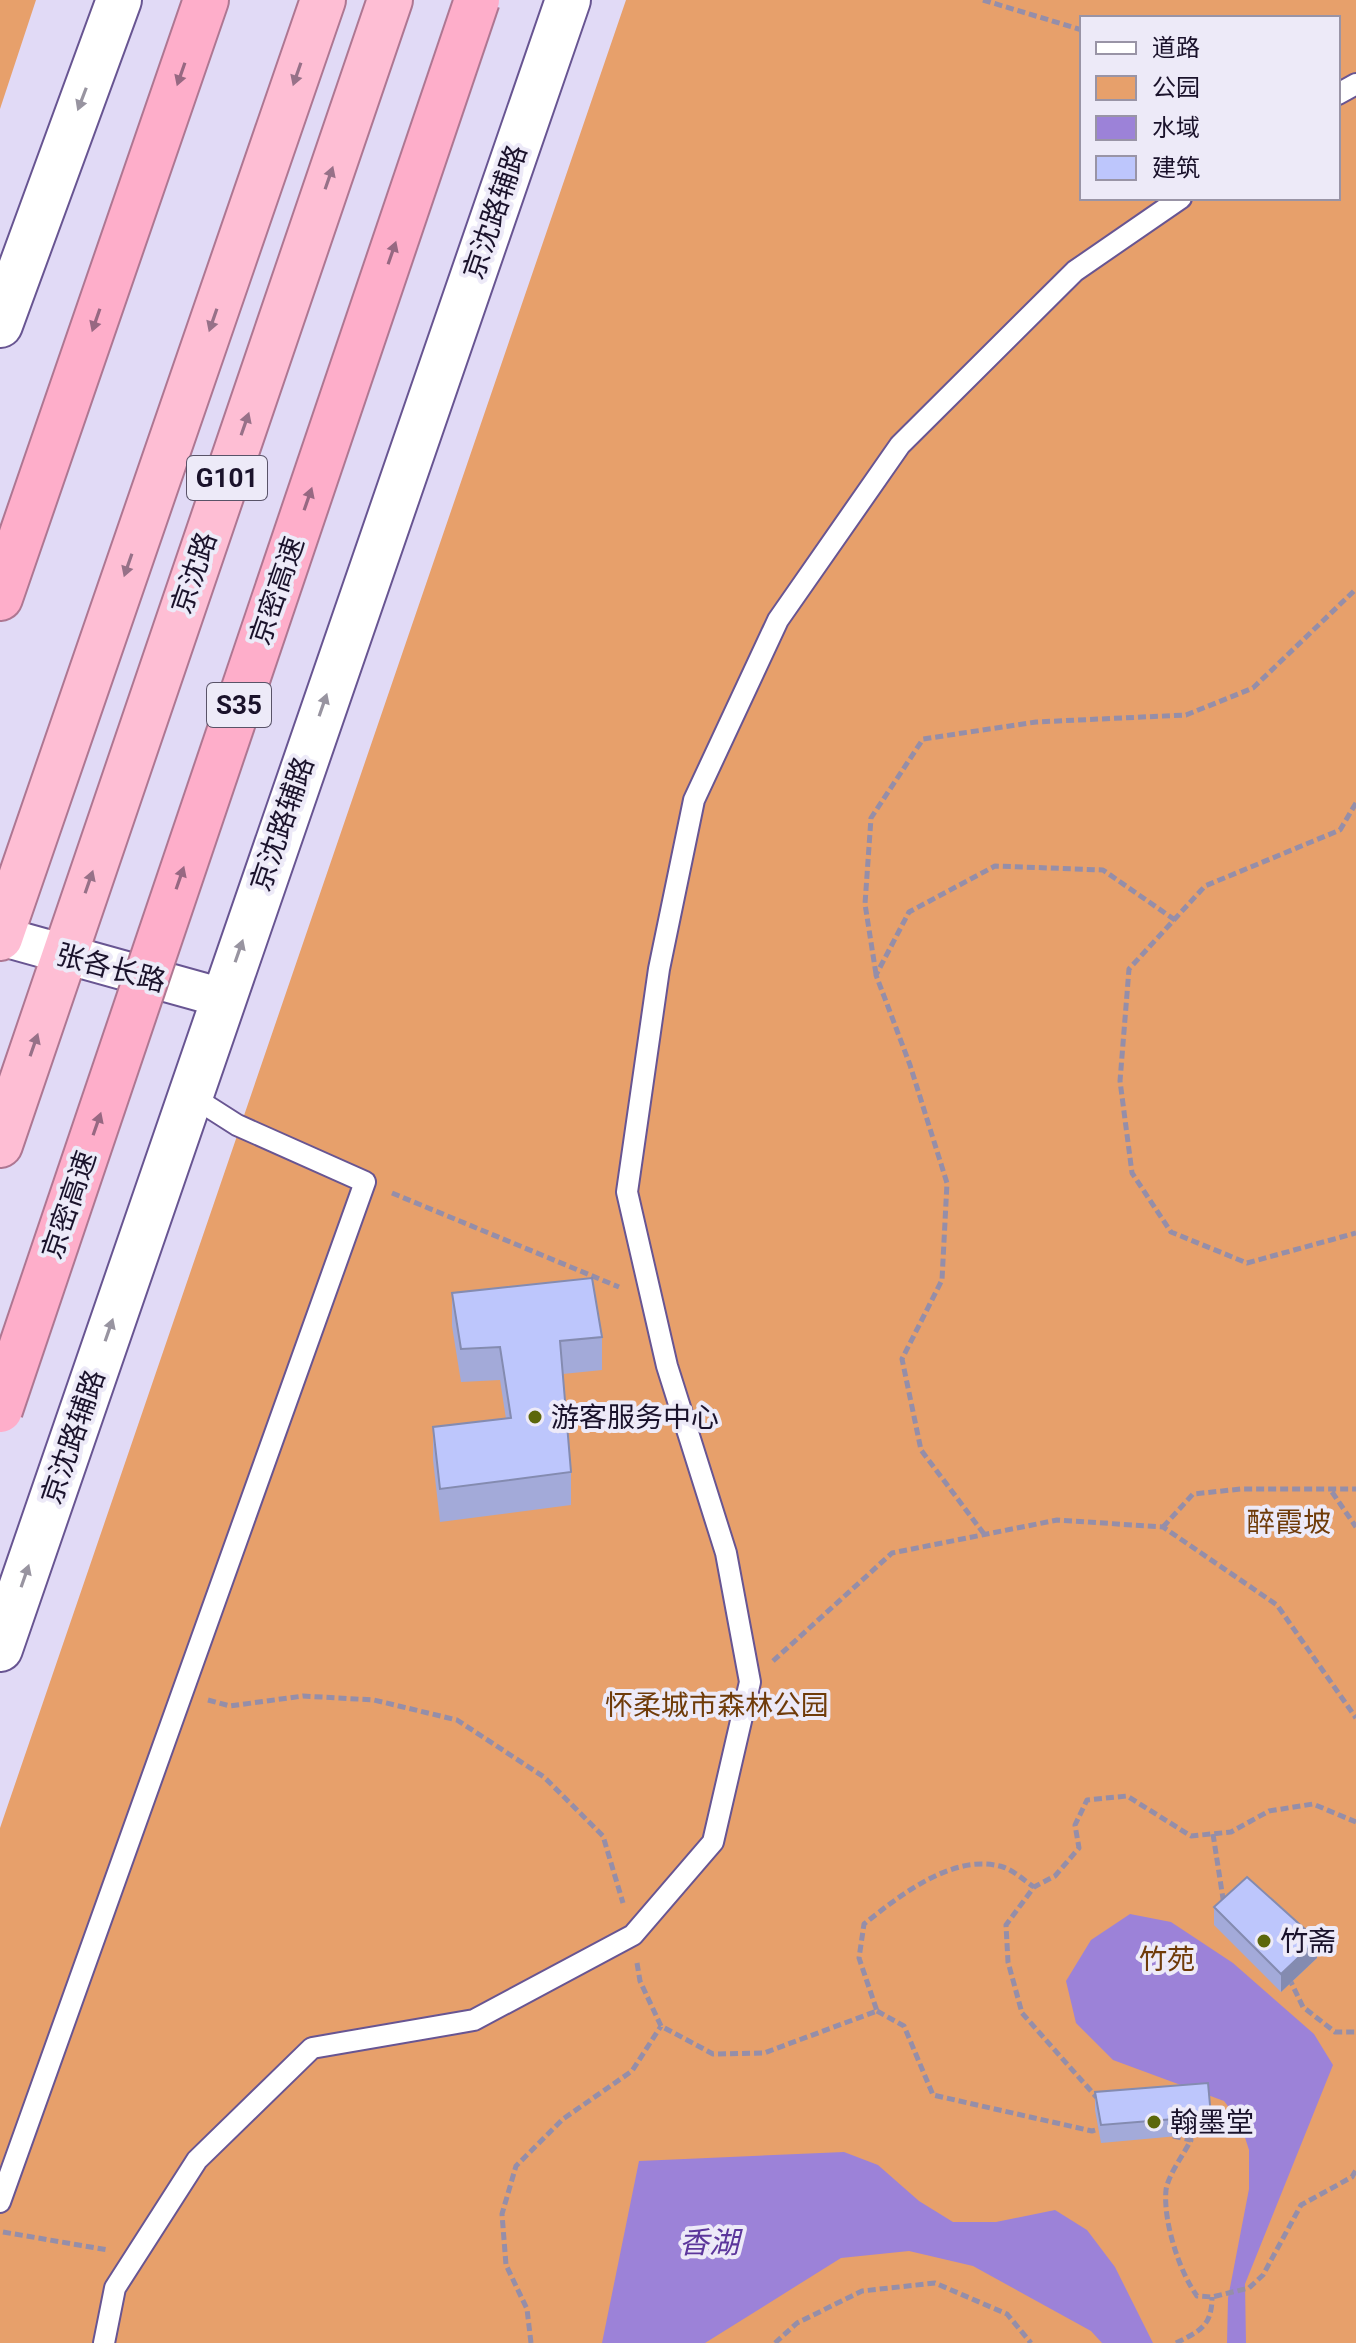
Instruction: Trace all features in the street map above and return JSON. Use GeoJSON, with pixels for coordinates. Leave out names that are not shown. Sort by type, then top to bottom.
{"type":"FeatureCollection","features":[{"type":"Feature","properties":{"kind":"highway"},"geometry":{"type":"LineString","coordinates":[[0,598],[206,0]]}},
{"type":"Feature","properties":{"kind":"highway","name":"G101"},"geometry":{"type":"LineString","coordinates":[[0,937],[323,0]]}},
{"type":"Feature","properties":{"kind":"highway","name":"京沈路"},"geometry":{"type":"LineString","coordinates":[[0,1145],[390,0]]}},
{"type":"Feature","properties":{"kind":"highway","name":"京密高速"},"geometry":{"type":"LineString","coordinates":[[0,1410],[477,0]]}},
{"type":"Feature","properties":{"kind":"street"},"geometry":{"type":"LineString","coordinates":[[0,325],[119,0]]}},
{"type":"Feature","properties":{"kind":"street","name":"京沈路辅路"},"geometry":{"type":"LineString","coordinates":[[0,1649],[568,0]]}},
{"type":"Feature","properties":{"kind":"street","name":"张各长路"},"geometry":{"type":"LineString","coordinates":[[0,937],[223,998]]}},
{"type":"Feature","properties":{"kind":"lane"},"geometry":{"type":"LineString","coordinates":[[104,2343],[115,2288],[197,2160],[312,2048],[474,2020],[633,1935],[713,1842],[750,1682],[726,1553],[667,1366],[627,1192],[659,969],[694,800],[778,620],[900,445],[1075,271],[1178,200]]}},
{"type":"Feature","properties":{"kind":"lane"},"geometry":{"type":"LineString","coordinates":[[0,2202],[365,1182],[237,1125],[190,1095]]}},
{"type":"Feature","properties":{"kind":"path"},"geometry":{"type":"LineString","coordinates":[[983,0],[1080,29]]}},
{"type":"Feature","properties":{"kind":"path"},"geometry":{"type":"LineString","coordinates":[[984,1534],[921,1450],[902,1359],[942,1280],[947,1183],[910,1065],[876,975],[865,904],[871,818],[923,739],[1036,722],[1186,715],[1253,688],[1356,589]]}},
{"type":"Feature","properties":{"kind":"path"},"geometry":{"type":"LineString","coordinates":[[1356,803],[1340,830],[1205,886],[1129,969],[1120,1081],[1132,1173],[1171,1232],[1247,1263],[1356,1233]]}},
{"type":"Feature","properties":{"kind":"path"},"geometry":{"type":"LineString","coordinates":[[876,975],[909,912],[995,866],[1103,870],[1175,920]]}},
{"type":"Feature","properties":{"kind":"path"},"geometry":{"type":"LineString","coordinates":[[365,1182],[652,1301]]}},
{"type":"Feature","properties":{"kind":"path"},"geometry":{"type":"LineString","coordinates":[[1163,1527],[1193,1494],[1241,1489],[1331,1492],[1356,1489]]}},
{"type":"Feature","properties":{"kind":"path"},"geometry":{"type":"LineString","coordinates":[[1331,1492],[1356,1527]]}},
{"type":"Feature","properties":{"kind":"path"},"geometry":{"type":"LineString","coordinates":[[750,1682],[892,1553],[1057,1520],[1163,1527],[1277,1605],[1356,1718]]}},
{"type":"Feature","properties":{"kind":"path"},"geometry":{"type":"LineString","coordinates":[[181,1693],[230,1706],[303,1696],[374,1700],[457,1720],[544,1777],[603,1836],[633,1935],[640,1981],[661,2026],[713,2054],[764,2053],[877,2011]]}},
{"type":"Feature","properties":{"kind":"path"},"geometry":{"type":"LineString","coordinates":[[1102,2104],[1022,2013],[1008,1962],[1006,1925],[1034,1887],[1055,1876],[1079,1848],[1075,1825],[1087,1800],[1127,1796],[1191,1836],[1231,1832],[1269,1811],[1313,1804],[1356,1822]]}},
{"type":"Feature","properties":{"kind":"path"},"geometry":{"type":"LineString","coordinates":[[1213,1834],[1224,1906],[1234,1917]]}},
{"type":"Feature","properties":{"kind":"path"},"geometry":{"type":"LineString","coordinates":[[1034,1887],[1003,1867],[962,1867],[913,1885],[864,1924],[859,1958],[877,2011],[904,2026],[933,2095],[1092,2131],[1105,2127]]}},
{"type":"Feature","properties":{"kind":"path"},"geometry":{"type":"LineString","coordinates":[[1283,1972],[1293,1983],[1303,2007],[1335,2032],[1356,2032]]}},
{"type":"Feature","properties":{"kind":"path"},"geometry":{"type":"LineString","coordinates":[[531,2343],[527,2309],[506,2265],[502,2214],[516,2166],[563,2119],[632,2071],[661,2026]]}},
{"type":"Feature","properties":{"kind":"path"},"geometry":{"type":"LineString","coordinates":[[1162,2133],[1191,2140],[1166,2189],[1174,2247],[1197,2296],[1212,2297],[1249,2288],[1263,2275],[1301,2205],[1352,2177],[1356,2170]]}},
{"type":"Feature","properties":{"kind":"path"},"geometry":{"type":"LineString","coordinates":[[0,2231],[136,2255]]}},
{"type":"Feature","properties":{"kind":"path"},"geometry":{"type":"LineString","coordinates":[[775,2343],[797,2323],[862,2291],[935,2283],[1007,2314],[1031,2343]]}},
{"type":"Feature","properties":{"kind":"path"},"geometry":{"type":"LineString","coordinates":[[1176,2343],[1205,2328],[1212,2316],[1212,2297]]}},
{"type":"Feature","properties":{"kind":"green space"},"geometry":{"type":"Polygon","coordinates":[[[0,0],[36,0],[0,109],[0,0]]]}},
{"type":"Feature","properties":{"kind":"green space","name":"怀柔城市森林公园"},"geometry":{"type":"Polygon","coordinates":[[[626,0],[1356,0],[1356,2343],[0,2343],[0,1828],[626,0]]]}},
{"type":"Feature","properties":{"kind":"water"},"geometry":{"type":"Polygon","coordinates":[[[1130,1914],[1171,1922],[1233,1963],[1314,2034],[1333,2065],[1245,2284],[1246,2343],[1227,2343],[1228,2298],[1249,2189],[1249,2150],[1240,2122],[1224,2101],[1113,2060],[1076,2023],[1066,1981],[1091,1940],[1130,1914]]]}},
{"type":"Feature","properties":{"kind":"water","name":"香湖"},"geometry":{"type":"Polygon","coordinates":[[[844,2152],[878,2165],[919,2201],[953,2222],[996,2222],[1055,2210],[1087,2230],[1115,2267],[1153,2343],[1102,2343],[1091,2331],[973,2266],[909,2251],[841,2258],[705,2343],[602,2343],[639,2161],[844,2152]]]}},
{"type":"Feature","properties":{"kind":"building","name":"游客服务中心"},"geometry":{"type":"Polygon","coordinates":[[[592,1278],[602,1337],[560,1341],[571,1472],[440,1489],[433,1427],[511,1418],[500,1347],[461,1349],[452,1293],[592,1278]]]}},
{"type":"Feature","properties":{"kind":"building","name":"竹斋"},"geometry":{"type":"Polygon","coordinates":[[[1247,1877],[1317,1940],[1281,1974],[1214,1907],[1247,1877]]]}},
{"type":"Feature","properties":{"kind":"building"},"geometry":{"type":"Polygon","coordinates":[[[1208,2083],[1211,2116],[1101,2125],[1095,2092],[1208,2083]]]}},
{"type":"Feature","properties":{"kind":"place","name":"游客服务中心"},"geometry":{"type":"Point","coordinates":[535,1417]}},
{"type":"Feature","properties":{"kind":"place","name":"竹斋"},"geometry":{"type":"Point","coordinates":[1264,1941]}},
{"type":"Feature","properties":{"kind":"place","name":"翰墨堂"},"geometry":{"type":"Point","coordinates":[1154,2122]}},
{"type":"Feature","properties":{"kind":"park label","name":"醉霞坡"},"geometry":{"type":"Point","coordinates":[1289,1522]}},
{"type":"Feature","properties":{"kind":"park label","name":"竹苑"},"geometry":{"type":"Point","coordinates":[1167,1959]}}]}
